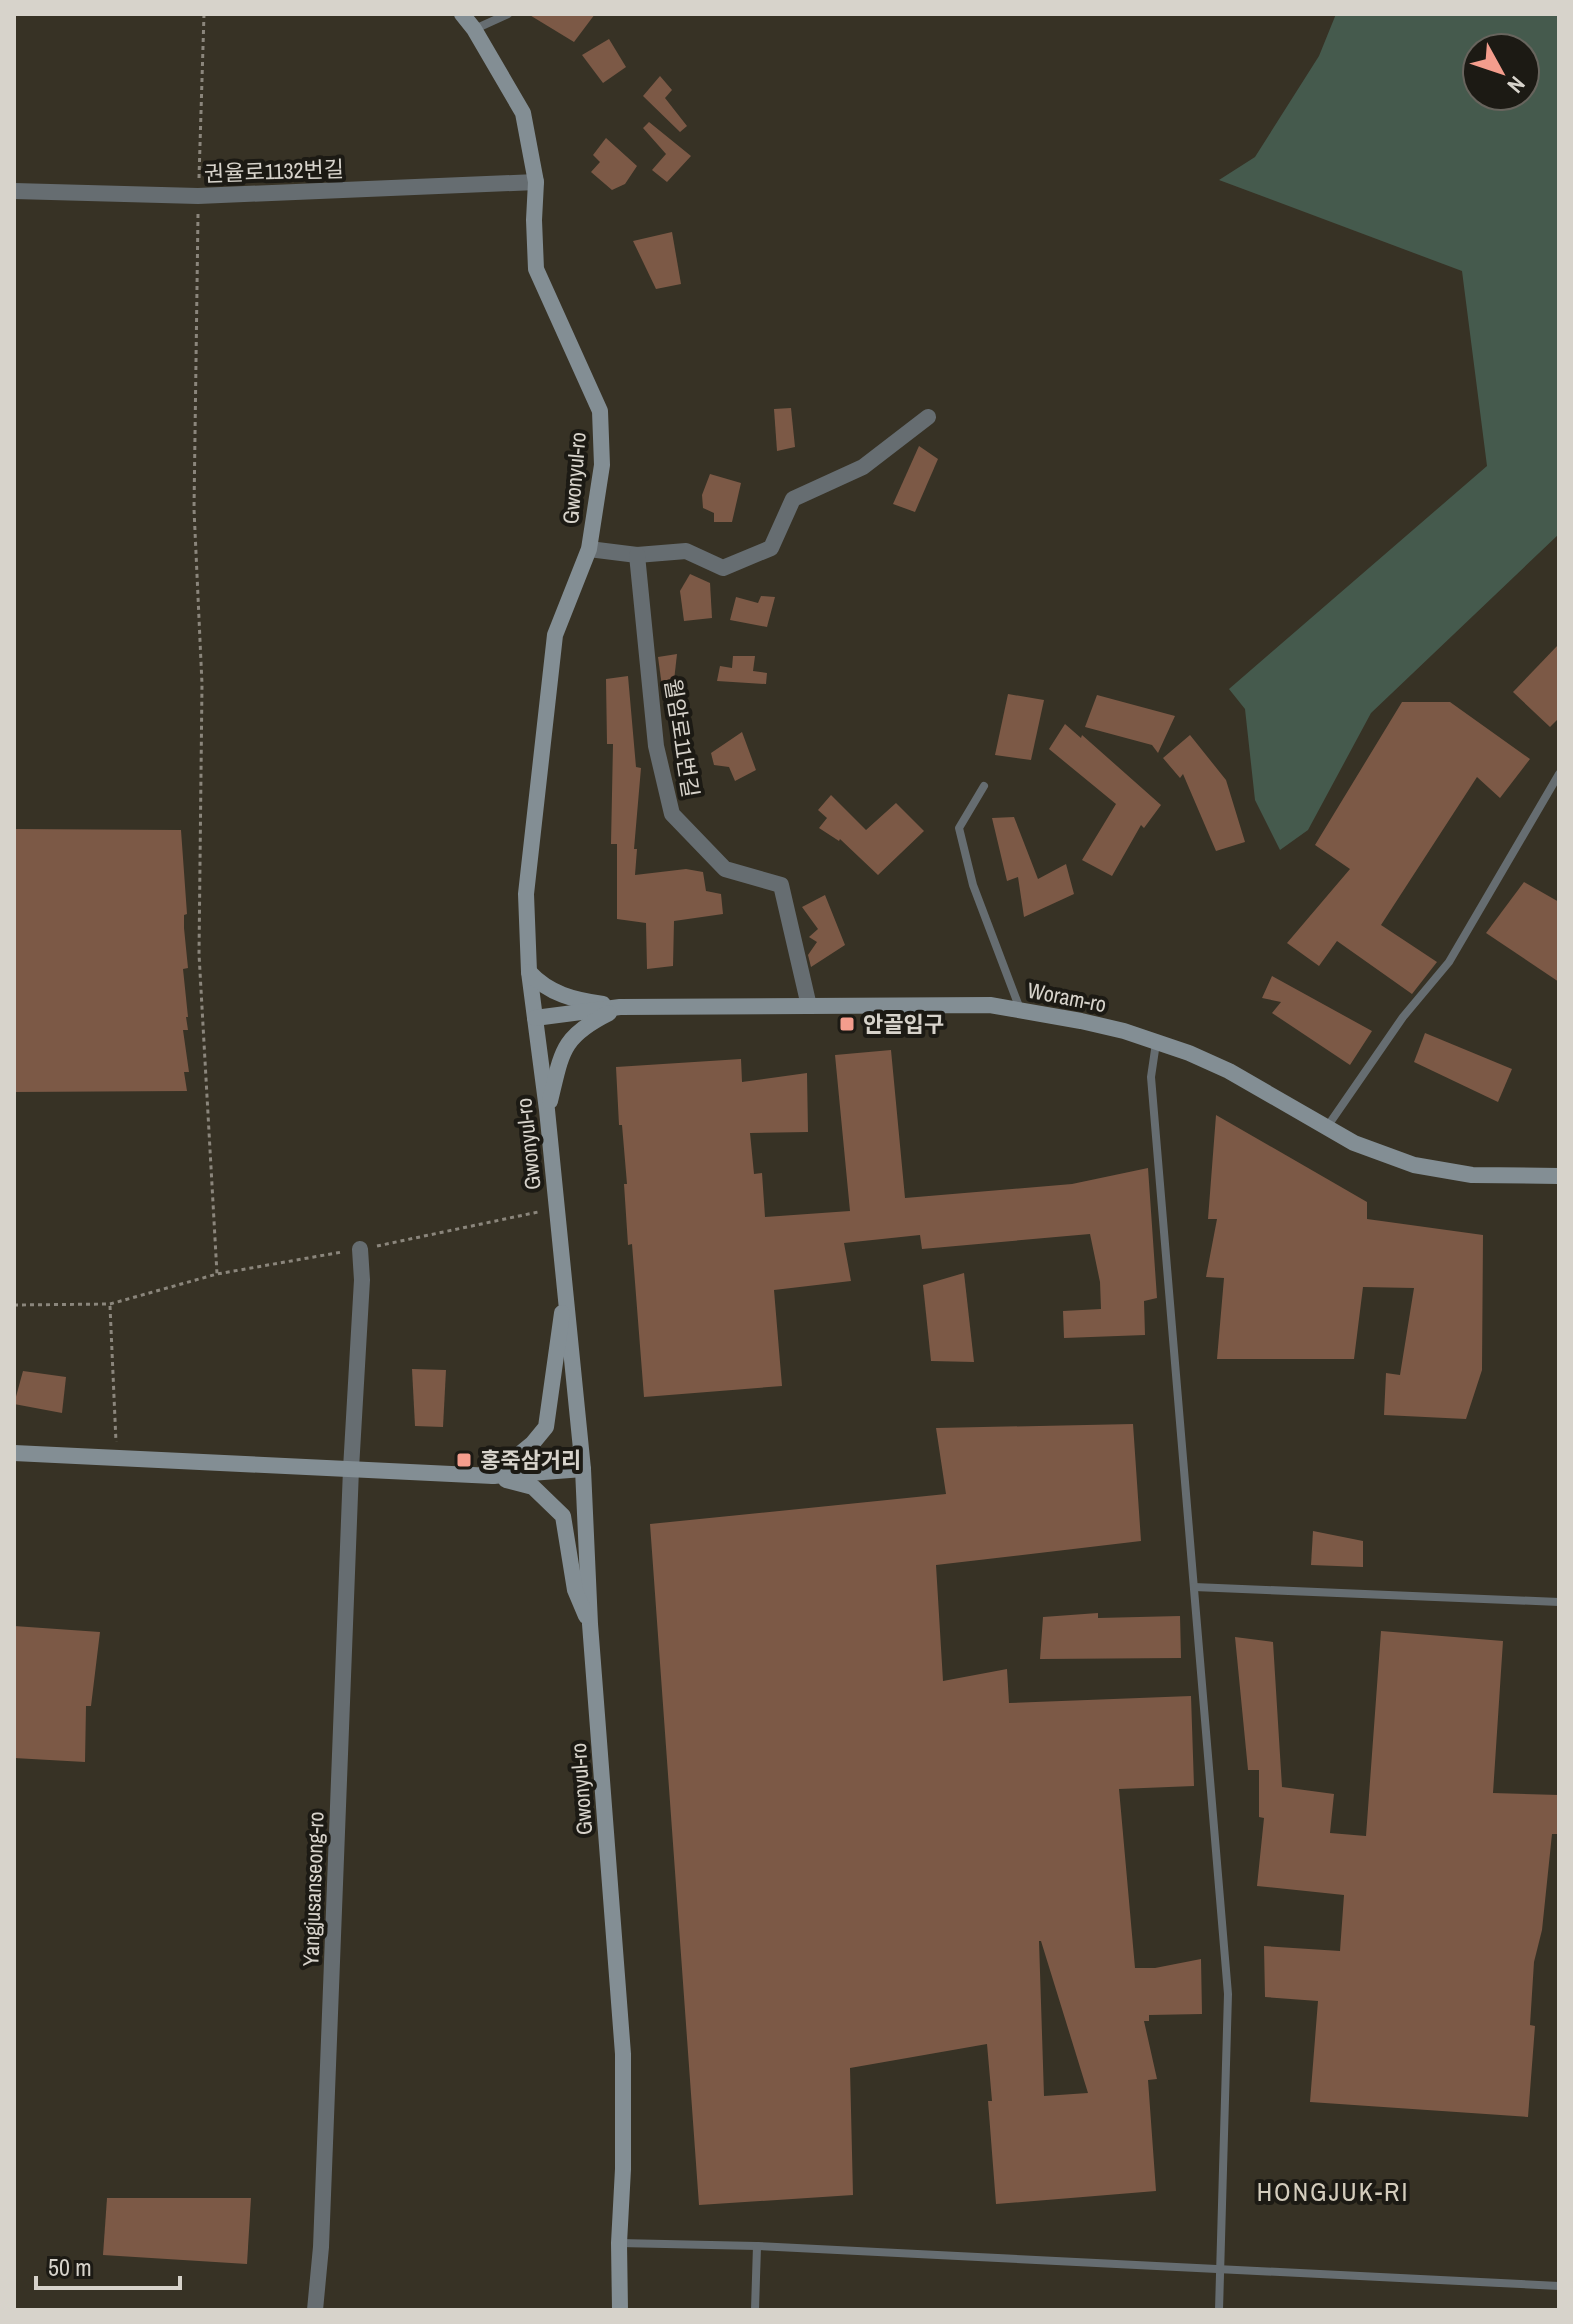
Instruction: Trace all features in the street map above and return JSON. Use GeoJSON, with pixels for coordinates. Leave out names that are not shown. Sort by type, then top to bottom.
{"type":"FeatureCollection","features":[{"type":"Feature","properties":{"kind":"main road","name":"Gwonyul-ro"},"geometry":{"type":"LineString","coordinates":[[462,14],[523,113],[536,182],[536,269],[600,411],[602,465],[589,549],[555,635],[526,894],[529,972],[547,1110],[583,1469],[590,1624],[623,2054],[620,2310]]}},
{"type":"Feature","properties":{"kind":"main road"},"geometry":{"type":"LineString","coordinates":[[529,972],[541,985],[562,996],[620,1007]]}},
{"type":"Feature","properties":{"kind":"main road","name":"Woram-ro"},"geometry":{"type":"LineString","coordinates":[[535,1018],[620,1007],[990,1005],[1081,1021],[1156,1041],[1229,1071],[1386,1157],[1424,1168],[1472,1175],[1559,1176]]}},
{"type":"Feature","properties":{"kind":"main road"},"geometry":{"type":"LineString","coordinates":[[547,1110],[559,1063],[569,1039],[589,1023],[620,1007]]}},
{"type":"Feature","properties":{"kind":"main road"},"geometry":{"type":"LineString","coordinates":[[493,1476],[532,1444],[546,1427],[565,1292]]}},
{"type":"Feature","properties":{"kind":"main road"},"geometry":{"type":"LineString","coordinates":[[14,1453],[493,1476],[583,1469]]}},
{"type":"Feature","properties":{"kind":"main road"},"geometry":{"type":"LineString","coordinates":[[493,1476],[533,1487],[563,1516],[575,1590],[590,1624]]}},
{"type":"Feature","properties":{"kind":"street","name":"권율로1132번길"},"geometry":{"type":"LineString","coordinates":[[14,191],[198,196],[536,182]]}},
{"type":"Feature","properties":{"kind":"street"},"geometry":{"type":"LineString","coordinates":[[589,549],[637,555],[686,551],[723,568],[771,548],[793,499],[863,467],[928,417]]}},
{"type":"Feature","properties":{"kind":"street","name":"월암로11번길"},"geometry":{"type":"LineString","coordinates":[[637,555],[656,746],[672,814],[725,869],[781,885],[809,1006]]}},
{"type":"Feature","properties":{"kind":"street","name":"Yangjusanseong-ro"},"geometry":{"type":"LineString","coordinates":[[315,2310],[321,2247],[351,1469],[362,1280],[360,1249]]}},
{"type":"Feature","properties":{"kind":"lane"},"geometry":{"type":"LineString","coordinates":[[474,29],[508,14]]}},
{"type":"Feature","properties":{"kind":"lane"},"geometry":{"type":"LineString","coordinates":[[1327,1127],[1403,1017],[1449,962],[1559,774]]}},
{"type":"Feature","properties":{"kind":"lane"},"geometry":{"type":"LineString","coordinates":[[984,786],[959,828],[973,885],[1020,1010]]}},
{"type":"Feature","properties":{"kind":"lane"},"geometry":{"type":"LineString","coordinates":[[1156,1041],[1151,1077],[1228,1994],[1219,2310]]}},
{"type":"Feature","properties":{"kind":"lane"},"geometry":{"type":"LineString","coordinates":[[1194,1587],[1559,1602]]}},
{"type":"Feature","properties":{"kind":"lane"},"geometry":{"type":"LineString","coordinates":[[619,2243],[757,2246],[1559,2286]]}},
{"type":"Feature","properties":{"kind":"lane"},"geometry":{"type":"LineString","coordinates":[[755,2310],[757,2246]]}},
{"type":"Feature","properties":{"kind":"path"},"geometry":{"type":"LineString","coordinates":[[204,14],[194,509],[202,684],[199,954],[217,1274]]}},
{"type":"Feature","properties":{"kind":"path"},"geometry":{"type":"LineString","coordinates":[[14,1305],[110,1304],[217,1274],[360,1249],[557,1207]]}},
{"type":"Feature","properties":{"kind":"path"},"geometry":{"type":"LineString","coordinates":[[110,1304],[116,1458]]}},
{"type":"Feature","properties":{"kind":"green space"},"geometry":{"type":"Polygon","coordinates":[[[1336,14],[1559,14],[1559,534],[1371,713],[1308,830],[1280,850],[1255,800],[1245,709],[1229,689],[1487,466],[1462,271],[1219,180],[1255,157],[1319,56],[1336,14]]]}},
{"type":"Feature","properties":{"kind":"building"},"geometry":{"type":"Polygon","coordinates":[[[528,14],[595,14],[574,42],[528,14]]]}},
{"type":"Feature","properties":{"kind":"building"},"geometry":{"type":"Polygon","coordinates":[[[609,39],[626,67],[603,83],[582,55],[609,39]]]}},
{"type":"Feature","properties":{"kind":"building"},"geometry":{"type":"Polygon","coordinates":[[[660,76],[672,90],[665,98],[687,126],[680,132],[643,96],[660,76]]]}},
{"type":"Feature","properties":{"kind":"building"},"geometry":{"type":"Polygon","coordinates":[[[649,122],[691,156],[667,182],[652,170],[666,154],[643,128],[649,122]]]}},
{"type":"Feature","properties":{"kind":"building"},"geometry":{"type":"Polygon","coordinates":[[[606,138],[637,166],[625,184],[612,190],[591,172],[600,162],[593,155],[606,138]]]}},
{"type":"Feature","properties":{"kind":"building"},"geometry":{"type":"Polygon","coordinates":[[[672,232],[681,284],[656,289],[633,241],[672,232]]]}},
{"type":"Feature","properties":{"kind":"building"},"geometry":{"type":"Polygon","coordinates":[[[791,408],[795,447],[777,451],[774,409],[791,408]]]}},
{"type":"Feature","properties":{"kind":"building"},"geometry":{"type":"Polygon","coordinates":[[[919,446],[938,459],[915,512],[893,504],[919,446]]]}},
{"type":"Feature","properties":{"kind":"building"},"geometry":{"type":"Polygon","coordinates":[[[710,474],[741,483],[732,522],[714,522],[714,513],[703,508],[702,495],[710,474]]]}},
{"type":"Feature","properties":{"kind":"building"},"geometry":{"type":"Polygon","coordinates":[[[690,574],[710,583],[712,618],[684,621],[680,591],[690,574]]]}},
{"type":"Feature","properties":{"kind":"building"},"geometry":{"type":"Polygon","coordinates":[[[761,596],[775,597],[767,627],[730,620],[736,597],[758,603],[761,596]]]}},
{"type":"Feature","properties":{"kind":"building"},"geometry":{"type":"Polygon","coordinates":[[[1559,644],[1559,718],[1550,727],[1513,692],[1559,644]]]}},
{"type":"Feature","properties":{"kind":"building"},"geometry":{"type":"Polygon","coordinates":[[[677,654],[670,716],[666,716],[658,657],[677,654]]]}},
{"type":"Feature","properties":{"kind":"building"},"geometry":{"type":"Polygon","coordinates":[[[733,656],[755,656],[753,671],[767,673],[766,684],[717,681],[720,666],[732,668],[733,656]]]}},
{"type":"Feature","properties":{"kind":"building"},"geometry":{"type":"Polygon","coordinates":[[[628,676],[636,767],[641,768],[634,849],[637,849],[635,875],[686,869],[703,872],[706,891],[721,894],[723,914],[674,921],[673,966],[647,969],[646,923],[617,919],[617,844],[611,844],[613,744],[607,744],[606,679],[628,676]]]}},
{"type":"Feature","properties":{"kind":"building"},"geometry":{"type":"Polygon","coordinates":[[[1008,694],[1044,700],[1031,760],[995,755],[1008,694]]]}},
{"type":"Feature","properties":{"kind":"building"},"geometry":{"type":"Polygon","coordinates":[[[1097,695],[1175,716],[1158,753],[1152,745],[1085,727],[1097,695]]]}},
{"type":"Feature","properties":{"kind":"building"},"geometry":{"type":"Polygon","coordinates":[[[1402,702],[1450,702],[1530,759],[1500,798],[1477,777],[1381,925],[1437,962],[1412,994],[1337,941],[1319,966],[1287,943],[1350,869],[1315,845],[1402,702]]]}},
{"type":"Feature","properties":{"kind":"building"},"geometry":{"type":"Polygon","coordinates":[[[1065,724],[1081,738],[1082,735],[1161,805],[1144,828],[1141,825],[1112,876],[1082,860],[1116,804],[1049,749],[1065,724]]]}},
{"type":"Feature","properties":{"kind":"building"},"geometry":{"type":"Polygon","coordinates":[[[742,732],[756,770],[735,781],[729,767],[714,765],[711,753],[742,732]]]}},
{"type":"Feature","properties":{"kind":"building"},"geometry":{"type":"Polygon","coordinates":[[[1190,735],[1226,780],[1245,842],[1216,851],[1183,774],[1180,778],[1163,758],[1190,735]]]}},
{"type":"Feature","properties":{"kind":"building"},"geometry":{"type":"Polygon","coordinates":[[[831,795],[866,830],[896,803],[924,831],[878,875],[840,839],[819,828],[827,818],[818,810],[831,795]]]}},
{"type":"Feature","properties":{"kind":"building"},"geometry":{"type":"Polygon","coordinates":[[[1014,817],[1038,879],[1066,864],[1074,894],[1024,917],[1018,877],[1007,881],[992,818],[1014,817]]]}},
{"type":"Feature","properties":{"kind":"building"},"geometry":{"type":"Polygon","coordinates":[[[14,829],[181,830],[187,914],[184,915],[184,928],[188,968],[183,969],[188,1030],[183,1030],[189,1072],[184,1072],[187,1091],[14,1092],[14,829]]]}},
{"type":"Feature","properties":{"kind":"building"},"geometry":{"type":"Polygon","coordinates":[[[1524,882],[1559,902],[1559,982],[1486,933],[1524,882]]]}},
{"type":"Feature","properties":{"kind":"building"},"geometry":{"type":"Polygon","coordinates":[[[825,895],[845,945],[811,967],[808,955],[817,942],[809,937],[818,929],[802,907],[825,895]]]}},
{"type":"Feature","properties":{"kind":"building"},"geometry":{"type":"Polygon","coordinates":[[[1272,976],[1372,1031],[1350,1065],[1272,1013],[1281,1002],[1262,998],[1272,976]]]}},
{"type":"Feature","properties":{"kind":"building"},"geometry":{"type":"Polygon","coordinates":[[[1425,1033],[1512,1069],[1498,1102],[1414,1062],[1425,1033]]]}},
{"type":"Feature","properties":{"kind":"building"},"geometry":{"type":"Polygon","coordinates":[[[891,1050],[905,1198],[1072,1184],[1148,1168],[1157,1298],[1144,1301],[1145,1335],[1064,1338],[1063,1311],[1101,1309],[1100,1282],[1090,1234],[922,1249],[920,1235],[844,1243],[851,1281],[774,1290],[782,1386],[644,1397],[632,1244],[628,1245],[624,1184],[627,1184],[622,1125],[619,1125],[616,1067],[741,1059],[742,1082],[807,1073],[808,1132],[750,1133],[754,1174],[762,1173],[765,1217],[850,1211],[835,1055],[891,1050]]]}},
{"type":"Feature","properties":{"kind":"building"},"geometry":{"type":"Polygon","coordinates":[[[1216,1115],[1367,1202],[1367,1219],[1483,1235],[1482,1370],[1466,1419],[1384,1415],[1386,1373],[1400,1375],[1414,1288],[1363,1287],[1354,1359],[1217,1359],[1224,1278],[1206,1277],[1217,1219],[1208,1219],[1216,1115]]]}},
{"type":"Feature","properties":{"kind":"building"},"geometry":{"type":"Polygon","coordinates":[[[964,1273],[974,1362],[931,1361],[923,1285],[964,1273]]]}},
{"type":"Feature","properties":{"kind":"building"},"geometry":{"type":"Polygon","coordinates":[[[412,1369],[446,1370],[443,1427],[415,1426],[412,1369]]]}},
{"type":"Feature","properties":{"kind":"building"},"geometry":{"type":"Polygon","coordinates":[[[23,1371],[66,1377],[62,1413],[14,1404],[23,1371]]]}},
{"type":"Feature","properties":{"kind":"building"},"geometry":{"type":"Polygon","coordinates":[[[1133,1424],[1141,1541],[936,1565],[943,1681],[1007,1669],[1009,1703],[1191,1696],[1194,1786],[1119,1789],[1135,1968],[1155,1968],[1201,1959],[1202,2014],[1149,2015],[1149,2021],[1144,2021],[1157,2079],[1148,2080],[1156,2191],[996,2204],[987,2044],[850,2068],[853,2195],[699,2205],[650,1524],[946,1494],[936,1428],[1133,1424]],[[1041,1941],[1044,2096],[1088,2093],[1041,1941]]]}},
{"type":"Feature","properties":{"kind":"building"},"geometry":{"type":"Polygon","coordinates":[[[1313,1531],[1363,1541],[1363,1567],[1311,1565],[1313,1531]]]}},
{"type":"Feature","properties":{"kind":"building"},"geometry":{"type":"Polygon","coordinates":[[[1098,1613],[1098,1618],[1180,1616],[1181,1658],[1040,1659],[1043,1617],[1098,1613]]]}},
{"type":"Feature","properties":{"kind":"building"},"geometry":{"type":"Polygon","coordinates":[[[14,1626],[100,1632],[91,1706],[86,1706],[85,1762],[14,1758],[14,1626]]]}},
{"type":"Feature","properties":{"kind":"building"},"geometry":{"type":"Polygon","coordinates":[[[1381,1631],[1503,1641],[1493,1793],[1559,1795],[1559,1834],[1552,1834],[1542,1930],[1534,1962],[1530,2025],[1535,2026],[1528,2117],[1310,2102],[1318,2001],[1265,1997],[1264,1946],[1340,1951],[1344,1895],[1257,1886],[1264,1818],[1259,1817],[1259,1770],[1248,1770],[1235,1637],[1273,1642],[1282,1787],[1334,1794],[1330,1833],[1366,1836],[1381,1631]]]}},
{"type":"Feature","properties":{"kind":"building"},"geometry":{"type":"Polygon","coordinates":[[[107,2198],[251,2198],[247,2264],[103,2255],[107,2198]]]}},
{"type":"Feature","properties":{"kind":"place","name":"안골입구"},"geometry":{"type":"Point","coordinates":[847,1024]}},
{"type":"Feature","properties":{"kind":"place","name":"홍죽삼거리"},"geometry":{"type":"Point","coordinates":[464,1460]}},
{"type":"Feature","properties":{"kind":"district","name":"HONGJUK-RI"},"geometry":{"type":"Point","coordinates":[1333,2192]}}]}
